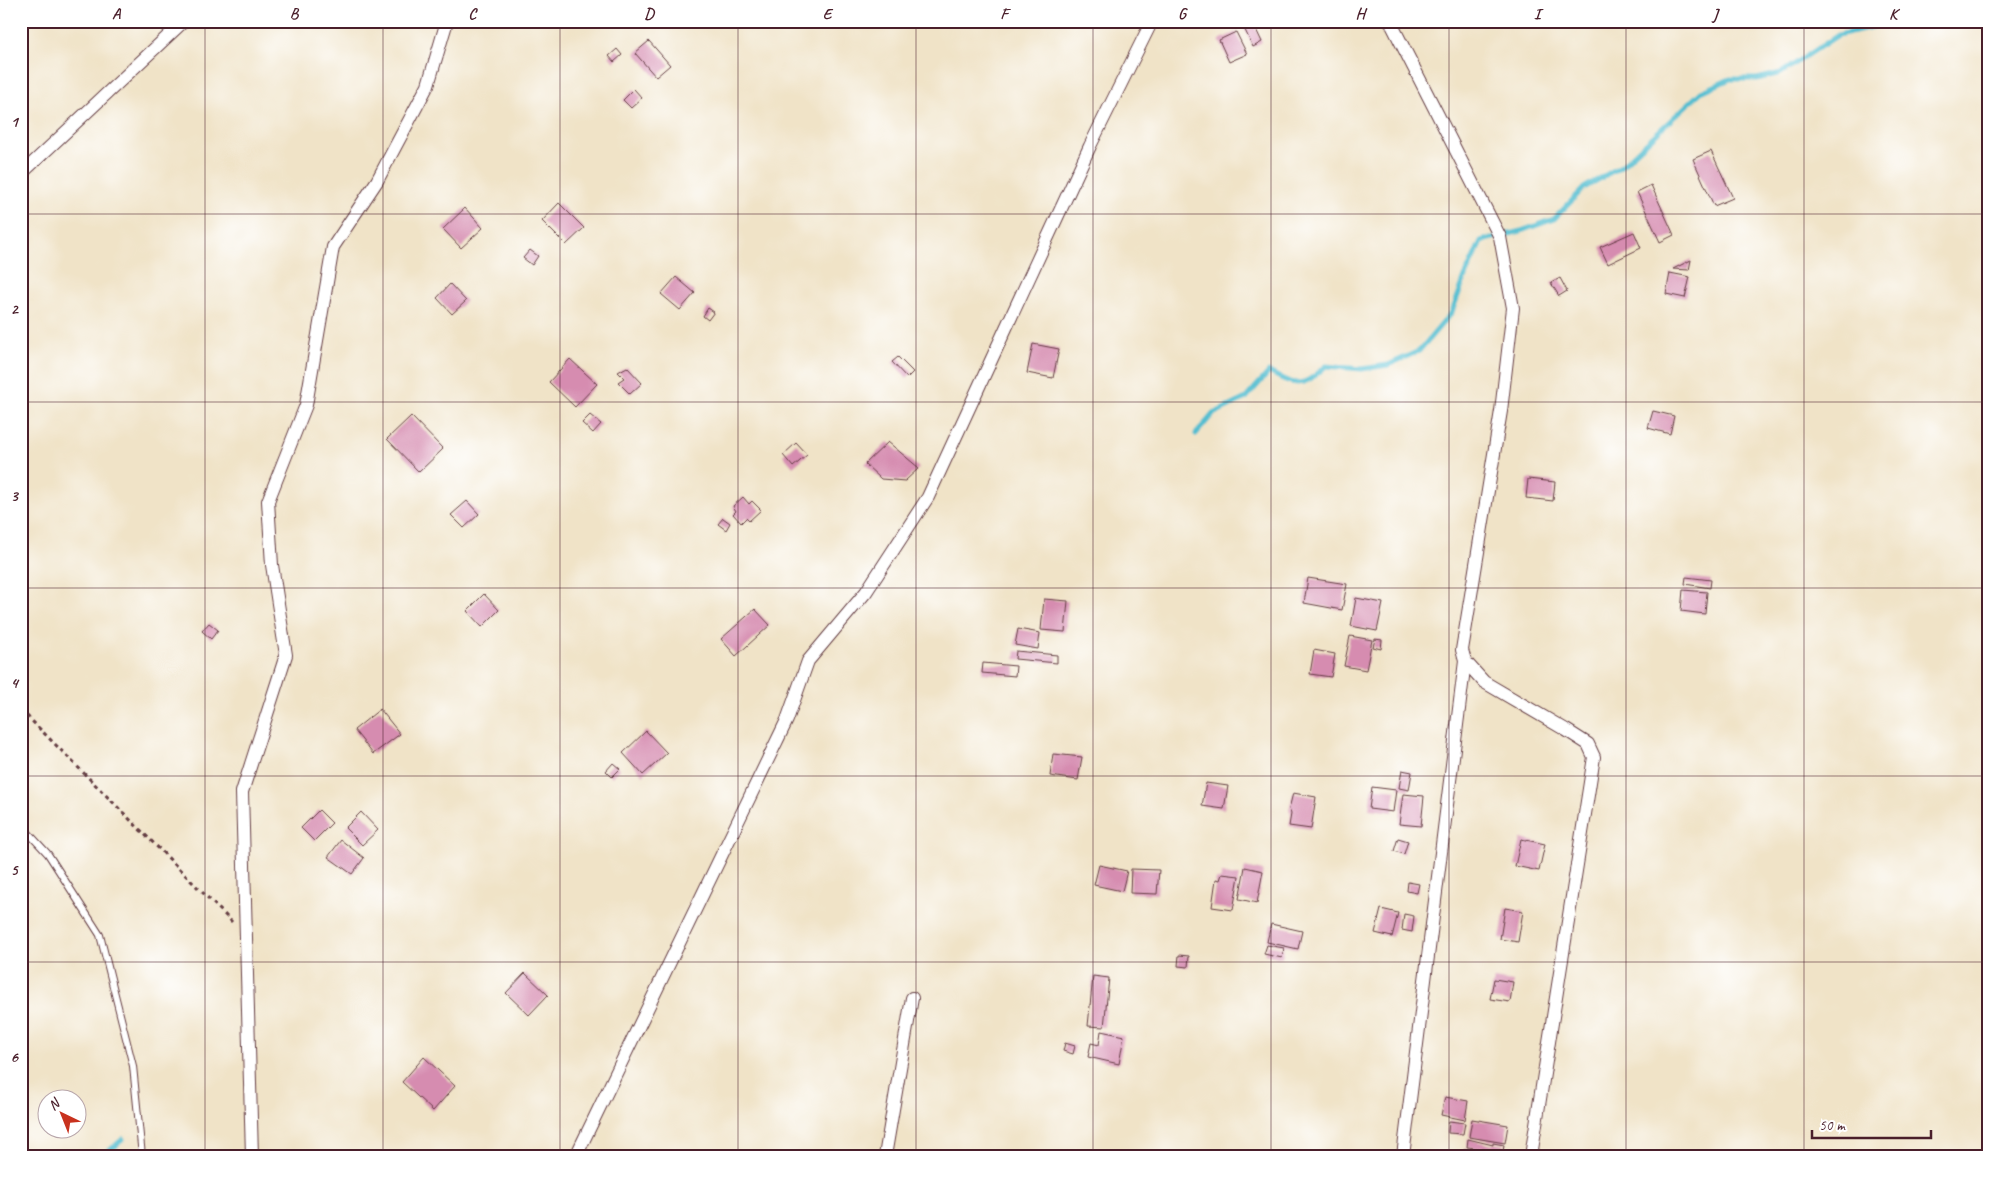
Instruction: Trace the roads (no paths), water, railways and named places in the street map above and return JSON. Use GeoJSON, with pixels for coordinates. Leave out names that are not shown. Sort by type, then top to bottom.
{"type":"FeatureCollection","features":[{"type":"Feature","properties":{"kind":"street"},"geometry":{"type":"LineString","coordinates":[[21,174],[184,21]]}},
{"type":"Feature","properties":{"kind":"street"},"geometry":{"type":"LineString","coordinates":[[252,1156],[242,792],[286,655],[272,565],[268,501],[306,405],[333,247],[377,181],[428,85],[447,21]]}},
{"type":"Feature","properties":{"kind":"street"},"geometry":{"type":"LineString","coordinates":[[576,1156],[787,720],[808,661],[866,592],[928,497],[1090,146],[1152,21]]}},
{"type":"Feature","properties":{"kind":"street"},"geometry":{"type":"LineString","coordinates":[[1390,21],[1500,237],[1513,308],[1501,411],[1462,650],[1465,661],[1403,1156]]}},
{"type":"Feature","properties":{"kind":"street"},"geometry":{"type":"LineString","coordinates":[[1465,661],[1484,682],[1588,744],[1594,757],[1531,1156]]}},
{"type":"Feature","properties":{"kind":"street"},"geometry":{"type":"LineString","coordinates":[[885,1156],[912,998]]}},
{"type":"Feature","properties":{"kind":"lane"},"geometry":{"type":"LineString","coordinates":[[21,825],[48,854],[100,935],[133,1066],[142,1156]]}},
{"type":"Feature","properties":{"kind":"waterway"},"geometry":{"type":"LineString","coordinates":[[1196,434],[1213,414],[1246,398],[1269,372],[1286,380],[1299,383],[1305,382],[1326,366],[1362,369],[1388,365],[1419,351],[1452,312],[1481,241],[1521,231],[1554,219],[1584,188],[1621,166],[1701,92],[1730,79],[1757,79],[1781,73],[1838,35],[1898,21]]}},
{"type":"Feature","properties":{"kind":"waterway"},"geometry":{"type":"LineString","coordinates":[[103,1156],[123,1139]]}}]}
